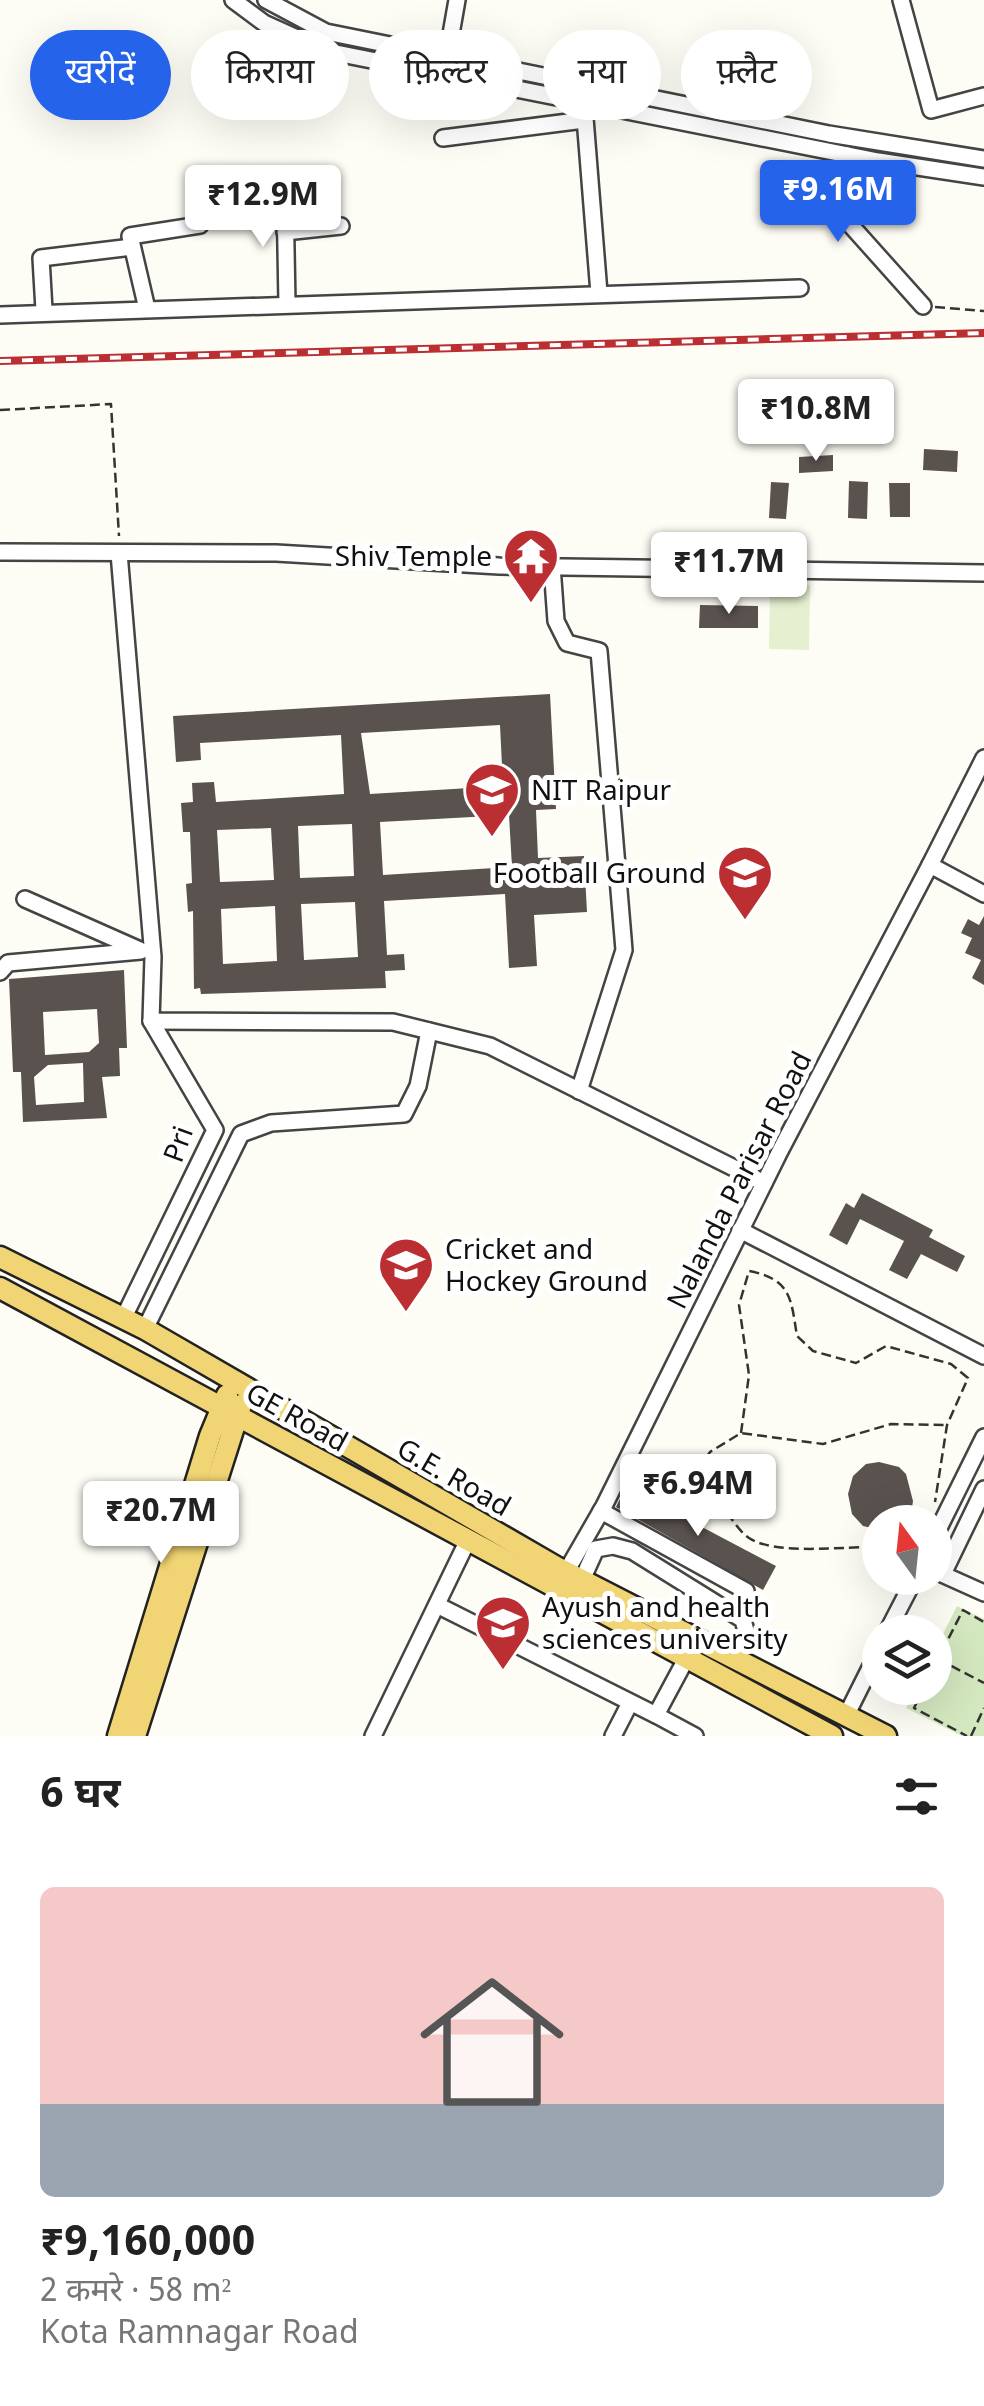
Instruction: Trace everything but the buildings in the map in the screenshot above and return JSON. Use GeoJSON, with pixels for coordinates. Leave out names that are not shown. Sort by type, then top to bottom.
{"type":"FeatureCollection","features":[{"type":"Feature","properties":{"kind":"main road","name":"G.E. Road"},"geometry":{"type":"LineString","coordinates":[[0,1257],[145,1329],[574,1576],[886,1736]]}},
{"type":"Feature","properties":{"kind":"main road","name":"GE Road"},"geometry":{"type":"LineString","coordinates":[[0,1288],[107,1342],[467,1542],[832,1736]]}},
{"type":"Feature","properties":{"kind":"main road"},"geometry":{"type":"LineString","coordinates":[[107,1342],[124,1318]]}},
{"type":"Feature","properties":{"kind":"main road"},"geometry":{"type":"LineString","coordinates":[[128,1355],[145,1329]]}},
{"type":"Feature","properties":{"kind":"main road"},"geometry":{"type":"LineString","coordinates":[[118,1736],[240,1387]]}},
{"type":"Feature","properties":{"kind":"main road"},"geometry":{"type":"LineString","coordinates":[[135,1736],[229,1410]]}},
{"type":"Feature","properties":{"kind":"street"},"geometry":{"type":"LineString","coordinates":[[233,0],[264,23],[326,51],[543,86]]}},
{"type":"Feature","properties":{"kind":"street"},"geometry":{"type":"LineString","coordinates":[[266,0],[326,32],[369,41]]}},
{"type":"Feature","properties":{"kind":"street"},"geometry":{"type":"LineString","coordinates":[[452,30],[457,0]]}},
{"type":"Feature","properties":{"kind":"street"},"geometry":{"type":"LineString","coordinates":[[901,0],[931,110],[984,96]]}},
{"type":"Feature","properties":{"kind":"street"},"geometry":{"type":"LineString","coordinates":[[661,106],[984,159]]}},
{"type":"Feature","properties":{"kind":"street"},"geometry":{"type":"LineString","coordinates":[[661,111],[847,155],[984,177]]}},
{"type":"Feature","properties":{"kind":"street"},"geometry":{"type":"LineString","coordinates":[[443,138],[584,120],[599,293]]}},
{"type":"Feature","properties":{"kind":"street"},"geometry":{"type":"LineString","coordinates":[[847,155],[838,211],[924,306]]}},
{"type":"Feature","properties":{"kind":"street"},"geometry":{"type":"LineString","coordinates":[[284,194],[286,304]]}},
{"type":"Feature","properties":{"kind":"street"},"geometry":{"type":"LineString","coordinates":[[147,309],[130,236],[200,225]]}},
{"type":"Feature","properties":{"kind":"street"},"geometry":{"type":"LineString","coordinates":[[285,232],[341,226]]}},
{"type":"Feature","properties":{"kind":"street"},"geometry":{"type":"LineString","coordinates":[[44,310],[42,258],[132,248]]}},
{"type":"Feature","properties":{"kind":"street"},"geometry":{"type":"LineString","coordinates":[[0,315],[44,310],[800,288]]}},
{"type":"Feature","properties":{"kind":"street"},"geometry":{"type":"LineString","coordinates":[[0,552],[276,553],[552,566],[984,573]]}},
{"type":"Feature","properties":{"kind":"street"},"geometry":{"type":"LineString","coordinates":[[120,552],[151,1021],[393,1022],[490,1046],[764,1183]]}},
{"type":"Feature","properties":{"kind":"street"},"geometry":{"type":"LineString","coordinates":[[552,566],[556,622],[567,643],[599,651],[624,950],[579,1091]]}},
{"type":"Feature","properties":{"kind":"street","name":"Nalanda Parisar Road"},"geometry":{"type":"LineString","coordinates":[[574,1576],[601,1511],[740,1230],[983,762]]}},
{"type":"Feature","properties":{"kind":"street"},"geometry":{"type":"LineString","coordinates":[[930,865],[984,894]]}},
{"type":"Feature","properties":{"kind":"street"},"geometry":{"type":"LineString","coordinates":[[24,899],[147,954]]}},
{"type":"Feature","properties":{"kind":"street"},"geometry":{"type":"LineString","coordinates":[[0,972],[8,963],[147,954]]}},
{"type":"Feature","properties":{"kind":"street","name":"Pri"},"geometry":{"type":"LineString","coordinates":[[124,1318],[216,1130],[151,1021]]}},
{"type":"Feature","properties":{"kind":"street"},"geometry":{"type":"LineString","coordinates":[[216,1130],[241,1134],[271,1122],[404,1114],[418,1086],[429,1031]]}},
{"type":"Feature","properties":{"kind":"street"},"geometry":{"type":"LineString","coordinates":[[145,1329],[241,1134]]}},
{"type":"Feature","properties":{"kind":"street"},"geometry":{"type":"LineString","coordinates":[[740,1230],[984,1356]]}},
{"type":"Feature","properties":{"kind":"street"},"geometry":{"type":"LineString","coordinates":[[950,1505],[984,1436]]}},
{"type":"Feature","properties":{"kind":"street"},"geometry":{"type":"LineString","coordinates":[[952,1548],[984,1489]]}},
{"type":"Feature","properties":{"kind":"street"},"geometry":{"type":"LineString","coordinates":[[601,1511],[746,1591]]}},
{"type":"Feature","properties":{"kind":"street"},"geometry":{"type":"LineString","coordinates":[[373,1736],[467,1542]]}},
{"type":"Feature","properties":{"kind":"street"},"geometry":{"type":"LineString","coordinates":[[574,1576],[596,1549],[613,1546],[632,1550],[743,1620],[746,1631],[733,1658]]}},
{"type":"Feature","properties":{"kind":"street"},"geometry":{"type":"LineString","coordinates":[[952,1578],[984,1593]]}},
{"type":"Feature","properties":{"kind":"street"},"geometry":{"type":"LineString","coordinates":[[437,1606],[696,1736]]}},
{"type":"Feature","properties":{"kind":"street"},"geometry":{"type":"LineString","coordinates":[[656,1716],[686,1658]]}},
{"type":"Feature","properties":{"kind":"street"},"geometry":{"type":"LineString","coordinates":[[846,1716],[862,1684]]}},
{"type":"Feature","properties":{"kind":"street"},"geometry":{"type":"LineString","coordinates":[[614,1736],[630,1703]]}},
{"type":"Feature","properties":{"kind":"path"},"geometry":{"type":"LineString","coordinates":[[924,306],[984,310]]}},
{"type":"Feature","properties":{"kind":"path"},"geometry":{"type":"LineString","coordinates":[[0,410],[112,404],[120,552]]}},
{"type":"Feature","properties":{"kind":"path"},"geometry":{"type":"LineString","coordinates":[[740,1433],[748,1375],[739,1305],[750,1272],[786,1289],[793,1298],[797,1336],[814,1351],[856,1363],[886,1346],[951,1364],[968,1378],[947,1425],[932,1505]]}},
{"type":"Feature","properties":{"kind":"path"},"geometry":{"type":"LineString","coordinates":[[610,1494],[619,1486],[642,1482],[668,1492],[682,1488],[710,1452],[740,1433],[823,1444],[891,1424],[947,1425]]}},
{"type":"Feature","properties":{"kind":"path"},"geometry":{"type":"LineString","coordinates":[[626,1460],[682,1488]]}},
{"type":"Feature","properties":{"kind":"path"},"geometry":{"type":"LineString","coordinates":[[688,1485],[713,1492],[726,1516],[750,1539],[791,1546],[862,1548]]}},
{"type":"Feature","properties":{"kind":"path"},"geometry":{"type":"LineString","coordinates":[[952,1632],[963,1610],[984,1622]]}},
{"type":"Feature","properties":{"kind":"path"},"geometry":{"type":"LineString","coordinates":[[952,1666],[984,1683]]}},
{"type":"Feature","properties":{"kind":"path"},"geometry":{"type":"LineString","coordinates":[[916,1705],[914,1708],[969,1736],[984,1708]]}},
{"type":"Feature","properties":{"kind":"green space"},"geometry":{"type":"Polygon","coordinates":[[[770,585],[810,585],[809,650],[769,649],[770,585]]]}},
{"type":"Feature","properties":{"kind":"green space"},"geometry":{"type":"Polygon","coordinates":[[[957,1606],[984,1619],[984,1736],[962,1736],[906,1708],[952,1705],[952,1616],[957,1606]]]}},
{"type":"Feature","properties":{"kind":"railway"},"geometry":{"type":"LineString","coordinates":[[0,361],[984,333]]}},
{"type":"Feature","properties":{"kind":"place","name":"Shiv Temple"},"geometry":{"type":"Point","coordinates":[531,605]}},
{"type":"Feature","properties":{"kind":"place","name":"NIT Raipur"},"geometry":{"type":"Point","coordinates":[492,839]}},
{"type":"Feature","properties":{"kind":"place","name":"Football Ground"},"geometry":{"type":"Point","coordinates":[745,922]}},
{"type":"Feature","properties":{"kind":"place","name":"Cricket and Hockey Ground"},"geometry":{"type":"Point","coordinates":[406,1314]}},
{"type":"Feature","properties":{"kind":"place","name":"Ayush and health sciences university"},"geometry":{"type":"Point","coordinates":[503,1672]}}]}
